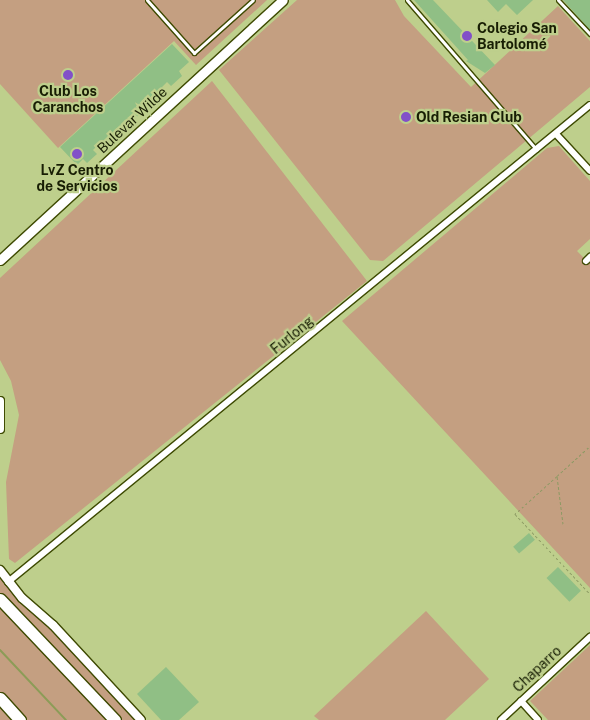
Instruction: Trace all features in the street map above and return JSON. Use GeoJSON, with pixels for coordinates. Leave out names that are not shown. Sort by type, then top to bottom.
{"type":"FeatureCollection","features":[{"type":"Feature","properties":{"kind":"highway"},"geometry":{"type":"LineString","coordinates":[[0,599],[115,720]]}},
{"type":"Feature","properties":{"kind":"highway"},"geometry":{"type":"LineString","coordinates":[[0,698],[20,720]]}},
{"type":"Feature","properties":{"kind":"main road","name":"Bulevar Wilde"},"geometry":{"type":"LineString","coordinates":[[0,260],[283,0]]}},
{"type":"Feature","properties":{"kind":"street","name":"Furlong"},"geometry":{"type":"LineString","coordinates":[[8,582],[590,105]]}},
{"type":"Feature","properties":{"kind":"street"},"geometry":{"type":"LineString","coordinates":[[556,134],[590,171]]}},
{"type":"Feature","properties":{"kind":"street"},"geometry":{"type":"LineString","coordinates":[[0,401],[0,429]]}},
{"type":"Feature","properties":{"kind":"street"},"geometry":{"type":"LineString","coordinates":[[0,570],[8,582],[53,625],[141,720]]}},
{"type":"Feature","properties":{"kind":"street","name":"Chaparro"},"geometry":{"type":"LineString","coordinates":[[501,720],[590,637]]}},
{"type":"Feature","properties":{"kind":"street"},"geometry":{"type":"LineString","coordinates":[[521,701],[538,720]]}},
{"type":"Feature","properties":{"kind":"lane"},"geometry":{"type":"LineString","coordinates":[[147,0],[194,53],[253,0]]}},
{"type":"Feature","properties":{"kind":"lane"},"geometry":{"type":"LineString","coordinates":[[407,0],[537,150]]}},
{"type":"Feature","properties":{"kind":"lane"},"geometry":{"type":"LineString","coordinates":[[558,0],[590,34]]}},
{"type":"Feature","properties":{"kind":"path"},"geometry":{"type":"LineString","coordinates":[[590,446],[515,514],[590,594]]}},
{"type":"Feature","properties":{"kind":"path"},"geometry":{"type":"LineString","coordinates":[[557,476],[563,524]]}},
{"type":"Feature","properties":{"kind":"shaded area","name":"Club Los Caranchos"},"geometry":{"type":"Polygon","coordinates":[[[0,0],[267,0],[196,65],[174,41],[58,148],[0,84],[0,0]]]}},
{"type":"Feature","properties":{"kind":"shaded area","name":"Old Resian Club"},"geometry":{"type":"Polygon","coordinates":[[[297,0],[395,0],[404,16],[471,87],[558,6],[590,41],[590,87],[383,261],[370,260],[219,70],[297,0]]]}},
{"type":"Feature","properties":{"kind":"shaded area"},"geometry":{"type":"Polygon","coordinates":[[[212,81],[367,281],[15,563],[9,559],[6,482],[19,415],[11,381],[0,360],[0,278],[212,81]]]}},
{"type":"Feature","properties":{"kind":"shaded area"},"geometry":{"type":"Polygon","coordinates":[[[559,146],[590,181],[590,239],[577,251],[590,264],[590,588],[342,321],[547,148],[559,146]]]}},
{"type":"Feature","properties":{"kind":"shaded area"},"geometry":{"type":"Polygon","coordinates":[[[0,570],[141,720],[0,720],[0,570]]]}},
{"type":"Feature","properties":{"kind":"shaded area"},"geometry":{"type":"Polygon","coordinates":[[[426,611],[489,679],[445,720],[319,720],[314,716],[426,611]]]}},
{"type":"Feature","properties":{"kind":"shaded area"},"geometry":{"type":"Polygon","coordinates":[[[590,645],[590,720],[548,720],[530,701],[590,645]]]}},
{"type":"Feature","properties":{"kind":"building"},"geometry":{"type":"Polygon","coordinates":[[[414,0],[433,0],[495,65],[485,73],[466,61],[468,60],[414,0]]]}},
{"type":"Feature","properties":{"kind":"building"},"geometry":{"type":"Polygon","coordinates":[[[487,0],[533,0],[517,15],[506,4],[498,12],[487,0]]]}},
{"type":"Feature","properties":{"kind":"building"},"geometry":{"type":"Polygon","coordinates":[[[563,0],[590,0],[590,30],[563,0]]]}},
{"type":"Feature","properties":{"kind":"building"},"geometry":{"type":"Polygon","coordinates":[[[172,44],[189,62],[179,71],[182,76],[171,86],[167,82],[162,87],[166,91],[158,98],[154,94],[150,98],[154,102],[143,112],[140,107],[135,111],[139,115],[129,124],[125,120],[121,124],[125,128],[115,137],[111,133],[107,137],[111,141],[101,150],[97,146],[93,150],[97,154],[87,163],[83,159],[77,165],[60,147],[172,44]]]}},
{"type":"Feature","properties":{"kind":"building"},"geometry":{"type":"Polygon","coordinates":[[[529,533],[535,540],[519,554],[513,547],[529,533]]]}},
{"type":"Feature","properties":{"kind":"building"},"geometry":{"type":"Polygon","coordinates":[[[558,567],[581,591],[569,602],[546,578],[558,567]]]}},
{"type":"Feature","properties":{"kind":"building"},"geometry":{"type":"Polygon","coordinates":[[[166,667],[199,702],[179,720],[161,720],[137,694],[166,667]]]}},
{"type":"Feature","properties":{"kind":"waterway"},"geometry":{"type":"LineString","coordinates":[[0,650],[66,720]]}},
{"type":"Feature","properties":{"kind":"place","name":"Colegio San Bartolomé"},"geometry":{"type":"Point","coordinates":[467,36]}},
{"type":"Feature","properties":{"kind":"place","name":"Club Los Caranchos"},"geometry":{"type":"Point","coordinates":[68,75]}},
{"type":"Feature","properties":{"kind":"place","name":"Old Resian Club"},"geometry":{"type":"Point","coordinates":[406,117]}},
{"type":"Feature","properties":{"kind":"place","name":"LvZ Centro de Servicios"},"geometry":{"type":"Point","coordinates":[77,154]}}]}
